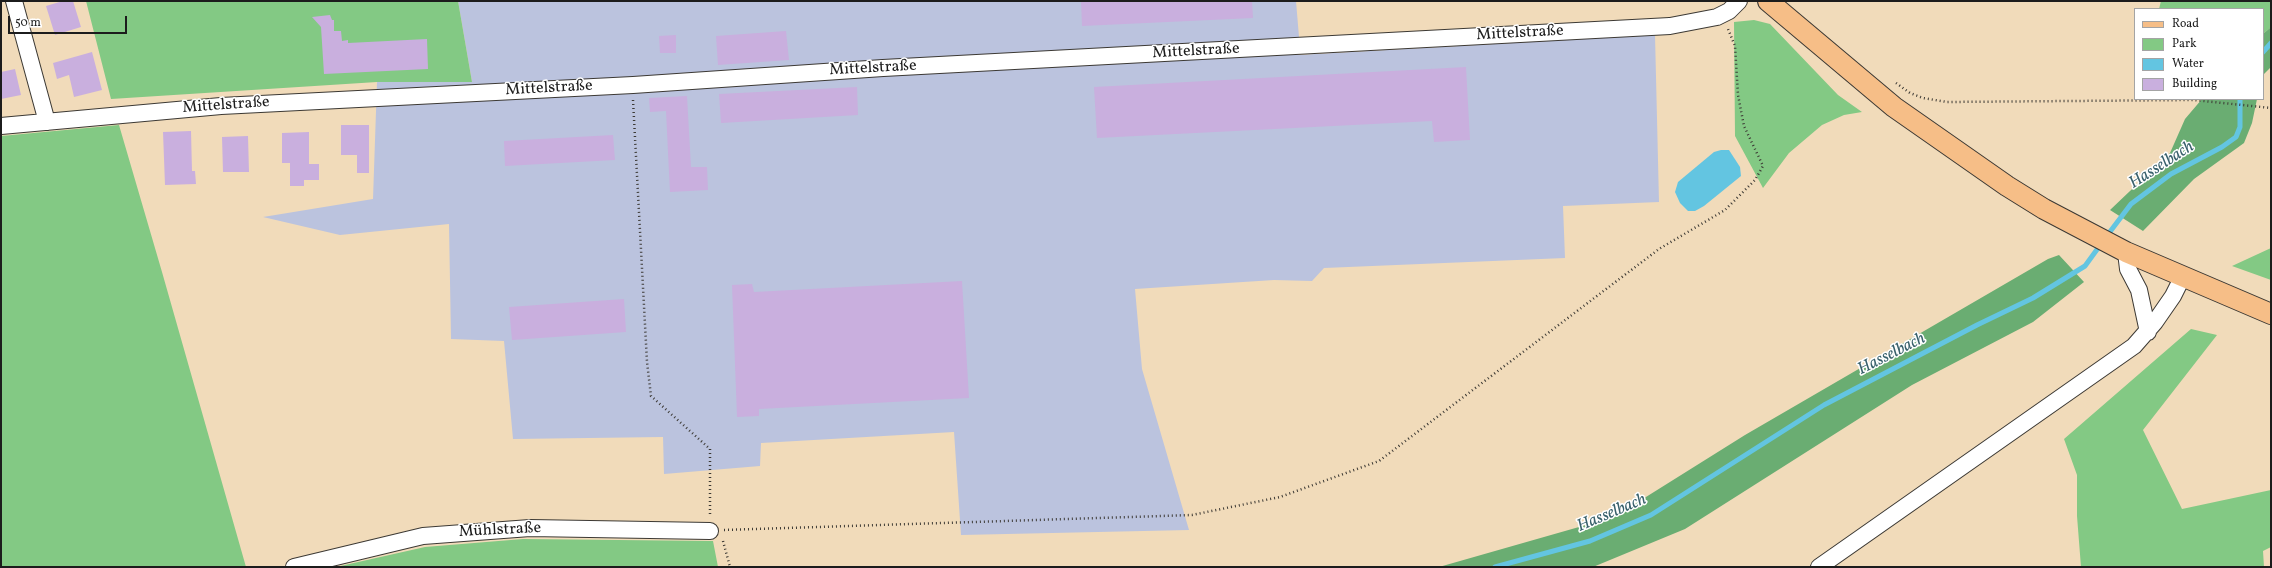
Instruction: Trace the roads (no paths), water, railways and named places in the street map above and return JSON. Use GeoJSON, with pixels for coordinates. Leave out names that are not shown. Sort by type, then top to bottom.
{"type":"FeatureCollection","features":[{"type":"Feature","properties":{"kind":"main road"},"geometry":{"type":"LineString","coordinates":[[1768,1],[1860,80],[1928,132],[2007,186],[2082,230],[2126,252],[2182,278],[2271,314]]}},
{"type":"Feature","properties":{"kind":"street"},"geometry":{"type":"LineString","coordinates":[[14,1],[47,122]]}},
{"type":"Feature","properties":{"kind":"street","name":"Mittelstraße"},"geometry":{"type":"LineString","coordinates":[[1,126],[221,106],[633,85],[883,68],[1670,26],[1717,17],[1729,11],[1739,1]]}},
{"type":"Feature","properties":{"kind":"street"},"geometry":{"type":"LineString","coordinates":[[2126,252],[2128,269],[2141,295],[2148,332]]}},
{"type":"Feature","properties":{"kind":"street"},"geometry":{"type":"LineString","coordinates":[[1819,567],[2134,346],[2148,332],[2168,304],[2182,278]]}},
{"type":"Feature","properties":{"kind":"street","name":"Mühlstraße"},"geometry":{"type":"LineString","coordinates":[[294,567],[424,536],[530,528],[715,530]]}},
{"type":"Feature","properties":{"kind":"water"},"geometry":{"type":"Polygon","coordinates":[[[1729,150],[1740,167],[1741,176],[1704,206],[1695,211],[1688,211],[1680,203],[1675,192],[1678,182],[1714,152],[1729,150]]]}},
{"type":"Feature","properties":{"kind":"waterway","name":"Hasselbach"},"geometry":{"type":"LineString","coordinates":[[2264,51],[2271,43]]}},
{"type":"Feature","properties":{"kind":"waterway","name":"Hasselbach"},"geometry":{"type":"LineString","coordinates":[[2106,237],[2131,204],[2171,174],[2222,147],[2236,137],[2240,127],[2240,100]]}},
{"type":"Feature","properties":{"kind":"waterway","name":"Hasselbach"},"geometry":{"type":"LineString","coordinates":[[1495,567],[1590,541],[1651,515],[1824,405],[1977,325],[2033,298],[2085,266],[2101,244]]}}]}
